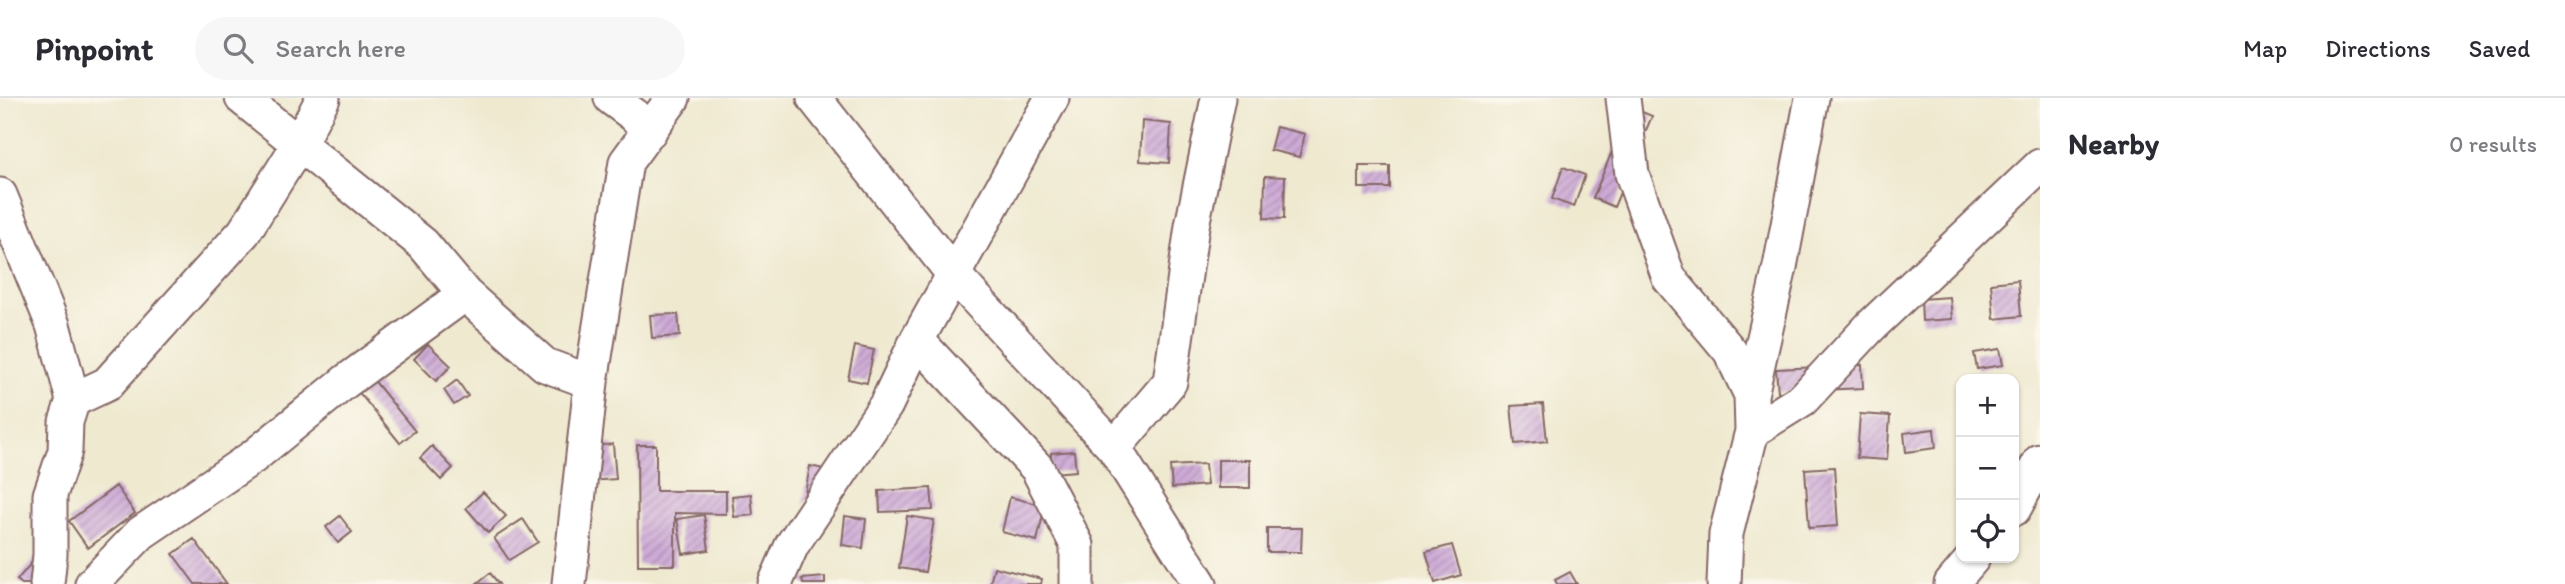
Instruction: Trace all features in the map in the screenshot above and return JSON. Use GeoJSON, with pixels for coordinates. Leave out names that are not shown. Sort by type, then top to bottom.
{"type":"FeatureCollection","features":[{"type":"Feature","properties":{"kind":"street"},"geometry":{"type":"LineString","coordinates":[[242,98],[423,244],[465,294],[545,365],[591,382]]}},
{"type":"Feature","properties":{"kind":"street"},"geometry":{"type":"LineString","coordinates":[[73,400],[107,384],[244,232],[299,144],[323,98]]}},
{"type":"Feature","properties":{"kind":"street"},"geometry":{"type":"LineString","coordinates":[[611,98],[650,131]]}},
{"type":"Feature","properties":{"kind":"street"},"geometry":{"type":"LineString","coordinates":[[569,584],[591,382],[626,162],[673,98]]}},
{"type":"Feature","properties":{"kind":"street"},"geometry":{"type":"LineString","coordinates":[[814,98],[954,275],[1114,448],[1200,584]]}},
{"type":"Feature","properties":{"kind":"street"},"geometry":{"type":"LineString","coordinates":[[775,584],[792,545],[886,405],[917,340],[1052,98]]}},
{"type":"Feature","properties":{"kind":"street"},"geometry":{"type":"LineString","coordinates":[[1114,448],[1170,382],[1192,226],[1218,98]]}},
{"type":"Feature","properties":{"kind":"street"},"geometry":{"type":"LineString","coordinates":[[1623,98],[1632,174],[1669,278],[1730,351],[1751,395]]}},
{"type":"Feature","properties":{"kind":"street"},"geometry":{"type":"LineString","coordinates":[[1724,584],[1726,534],[1752,431],[1751,395],[1780,267],[1812,98]]}},
{"type":"Feature","properties":{"kind":"street"},"geometry":{"type":"LineString","coordinates":[[1752,431],[1803,399],[1871,326],[2040,166]]}},
{"type":"Feature","properties":{"kind":"street"},"geometry":{"type":"LineString","coordinates":[[0,195],[53,325],[73,400],[66,422],[65,451],[50,495],[47,584]]}},
{"type":"Feature","properties":{"kind":"street"},"geometry":{"type":"LineString","coordinates":[[92,584],[141,533],[253,457],[345,382],[465,294]]}},
{"type":"Feature","properties":{"kind":"street"},"geometry":{"type":"LineString","coordinates":[[917,340],[1037,468],[1077,545],[1077,584]]}},
{"type":"Feature","properties":{"kind":"street"},"geometry":{"type":"LineString","coordinates":[[2019,500],[2040,461]]}},
{"type":"Feature","properties":{"kind":"street"},"geometry":{"type":"LineString","coordinates":[[1951,584],[1969,563]]}},
{"type":"Feature","properties":{"kind":"building"},"geometry":{"type":"Polygon","coordinates":[[[1630,107],[1652,116],[1614,207],[1593,198],[1630,107]]]}},
{"type":"Feature","properties":{"kind":"building"},"geometry":{"type":"Polygon","coordinates":[[[1142,121],[1171,124],[1169,163],[1140,161],[1142,121]]]}},
{"type":"Feature","properties":{"kind":"building"},"geometry":{"type":"Polygon","coordinates":[[[1276,127],[1305,134],[1299,157],[1270,150],[1276,127]]]}},
{"type":"Feature","properties":{"kind":"building"},"geometry":{"type":"Polygon","coordinates":[[[1359,166],[1390,166],[1390,188],[1359,188],[1359,166]]]}},
{"type":"Feature","properties":{"kind":"building"},"geometry":{"type":"Polygon","coordinates":[[[1563,167],[1585,175],[1574,207],[1552,199],[1563,167]]]}},
{"type":"Feature","properties":{"kind":"building"},"geometry":{"type":"Polygon","coordinates":[[[1265,176],[1285,177],[1284,219],[1264,218],[1265,176]]]}},
{"type":"Feature","properties":{"kind":"building"},"geometry":{"type":"Polygon","coordinates":[[[2018,280],[2021,316],[1994,319],[1991,283],[2018,280]]]}},
{"type":"Feature","properties":{"kind":"building"},"geometry":{"type":"Polygon","coordinates":[[[1950,297],[1952,319],[1922,321],[1921,299],[1950,297]]]}},
{"type":"Feature","properties":{"kind":"building"},"geometry":{"type":"Polygon","coordinates":[[[678,314],[680,336],[652,338],[650,315],[678,314]]]}},
{"type":"Feature","properties":{"kind":"building"},"geometry":{"type":"Polygon","coordinates":[[[428,344],[451,366],[436,381],[414,359],[428,344]]]}},
{"type":"Feature","properties":{"kind":"building"},"geometry":{"type":"Polygon","coordinates":[[[855,346],[874,350],[867,383],[848,379],[855,346]]]}},
{"type":"Feature","properties":{"kind":"building"},"geometry":{"type":"Polygon","coordinates":[[[2000,349],[2003,365],[1977,369],[1974,353],[2000,349]]]}},
{"type":"Feature","properties":{"kind":"building"},"geometry":{"type":"Polygon","coordinates":[[[1862,365],[1863,388],[1778,392],[1776,369],[1862,365]]]}},
{"type":"Feature","properties":{"kind":"building"},"geometry":{"type":"Polygon","coordinates":[[[372,378],[415,431],[400,443],[357,390],[372,378]]]}},
{"type":"Feature","properties":{"kind":"building"},"geometry":{"type":"Polygon","coordinates":[[[457,380],[468,396],[454,405],[444,390],[457,380]]]}},
{"type":"Feature","properties":{"kind":"building"},"geometry":{"type":"Polygon","coordinates":[[[1543,404],[1547,441],[1515,444],[1511,406],[1543,404]]]}},
{"type":"Feature","properties":{"kind":"building"},"geometry":{"type":"Polygon","coordinates":[[[1860,414],[1890,416],[1887,460],[1857,458],[1860,414]]]}},
{"type":"Feature","properties":{"kind":"building"},"geometry":{"type":"Polygon","coordinates":[[[1934,429],[1936,448],[1906,452],[1904,433],[1934,429]]]}},
{"type":"Feature","properties":{"kind":"building"},"geometry":{"type":"Polygon","coordinates":[[[613,444],[616,479],[589,481],[586,447],[613,444]]]}},
{"type":"Feature","properties":{"kind":"building"},"geometry":{"type":"Polygon","coordinates":[[[637,445],[656,445],[656,491],[726,491],[726,514],[675,513],[675,565],[638,565],[637,445]]]}},
{"type":"Feature","properties":{"kind":"building"},"geometry":{"type":"Polygon","coordinates":[[[432,446],[453,468],[441,480],[420,458],[432,446]]]}},
{"type":"Feature","properties":{"kind":"building"},"geometry":{"type":"Polygon","coordinates":[[[1074,451],[1076,471],[1052,473],[1051,453],[1074,451]]]}},
{"type":"Feature","properties":{"kind":"building"},"geometry":{"type":"Polygon","coordinates":[[[1218,460],[1250,460],[1250,488],[1218,488],[1218,460]]]}},
{"type":"Feature","properties":{"kind":"building"},"geometry":{"type":"Polygon","coordinates":[[[1205,464],[1207,485],[1172,488],[1170,466],[1205,464]]]}},
{"type":"Feature","properties":{"kind":"building"},"geometry":{"type":"Polygon","coordinates":[[[810,466],[837,472],[803,504],[810,466]]]}},
{"type":"Feature","properties":{"kind":"building"},"geometry":{"type":"Polygon","coordinates":[[[1834,467],[1838,526],[1809,528],[1805,469],[1834,467]]]}},
{"type":"Feature","properties":{"kind":"building"},"geometry":{"type":"Polygon","coordinates":[[[116,486],[135,513],[88,548],[69,521],[116,486]]]}},
{"type":"Feature","properties":{"kind":"building"},"geometry":{"type":"Polygon","coordinates":[[[931,488],[933,510],[880,512],[879,491],[931,488]]]}},
{"type":"Feature","properties":{"kind":"building"},"geometry":{"type":"Polygon","coordinates":[[[483,492],[506,516],[488,533],[466,508],[483,492]]]}},
{"type":"Feature","properties":{"kind":"building"},"geometry":{"type":"Polygon","coordinates":[[[751,494],[753,515],[734,517],[732,496],[751,494]]]}},
{"type":"Feature","properties":{"kind":"building"},"geometry":{"type":"Polygon","coordinates":[[[1010,497],[1045,506],[1037,541],[1002,532],[1010,497]]]}},
{"type":"Feature","properties":{"kind":"building"},"geometry":{"type":"Polygon","coordinates":[[[704,515],[709,550],[683,554],[677,519],[704,515]]]}},
{"type":"Feature","properties":{"kind":"building"},"geometry":{"type":"Polygon","coordinates":[[[340,516],[352,532],[338,543],[326,527],[340,516]]]}},
{"type":"Feature","properties":{"kind":"building"},"geometry":{"type":"Polygon","coordinates":[[[845,516],[866,519],[863,548],[842,545],[845,516]]]}},
{"type":"Feature","properties":{"kind":"building"},"geometry":{"type":"Polygon","coordinates":[[[907,516],[934,520],[925,572],[899,568],[907,516]]]}},
{"type":"Feature","properties":{"kind":"building"},"geometry":{"type":"Polygon","coordinates":[[[523,519],[538,542],[509,560],[494,538],[523,519]]]}},
{"type":"Feature","properties":{"kind":"building"},"geometry":{"type":"Polygon","coordinates":[[[1267,528],[1302,528],[1301,552],[1267,552],[1267,528]]]}},
{"type":"Feature","properties":{"kind":"building"},"geometry":{"type":"Polygon","coordinates":[[[194,539],[227,584],[195,584],[173,554],[194,539]]]}},
{"type":"Feature","properties":{"kind":"building"},"geometry":{"type":"Polygon","coordinates":[[[1452,545],[1461,575],[1435,583],[1426,552],[1452,545]]]}},
{"type":"Feature","properties":{"kind":"building"},"geometry":{"type":"Polygon","coordinates":[[[37,556],[60,584],[22,584],[17,580],[37,556]]]}},
{"type":"Feature","properties":{"kind":"building"},"geometry":{"type":"Polygon","coordinates":[[[994,567],[1042,579],[1041,584],[990,584],[994,567]]]}},
{"type":"Feature","properties":{"kind":"building"},"geometry":{"type":"Polygon","coordinates":[[[1570,572],[1577,584],[1557,584],[1555,580],[1570,572]]]}},
{"type":"Feature","properties":{"kind":"building"},"geometry":{"type":"Polygon","coordinates":[[[490,573],[499,584],[476,584],[490,573]]]}},
{"type":"Feature","properties":{"kind":"building"},"geometry":{"type":"Polygon","coordinates":[[[825,577],[825,584],[803,584],[802,579],[825,577]]]}}]}
